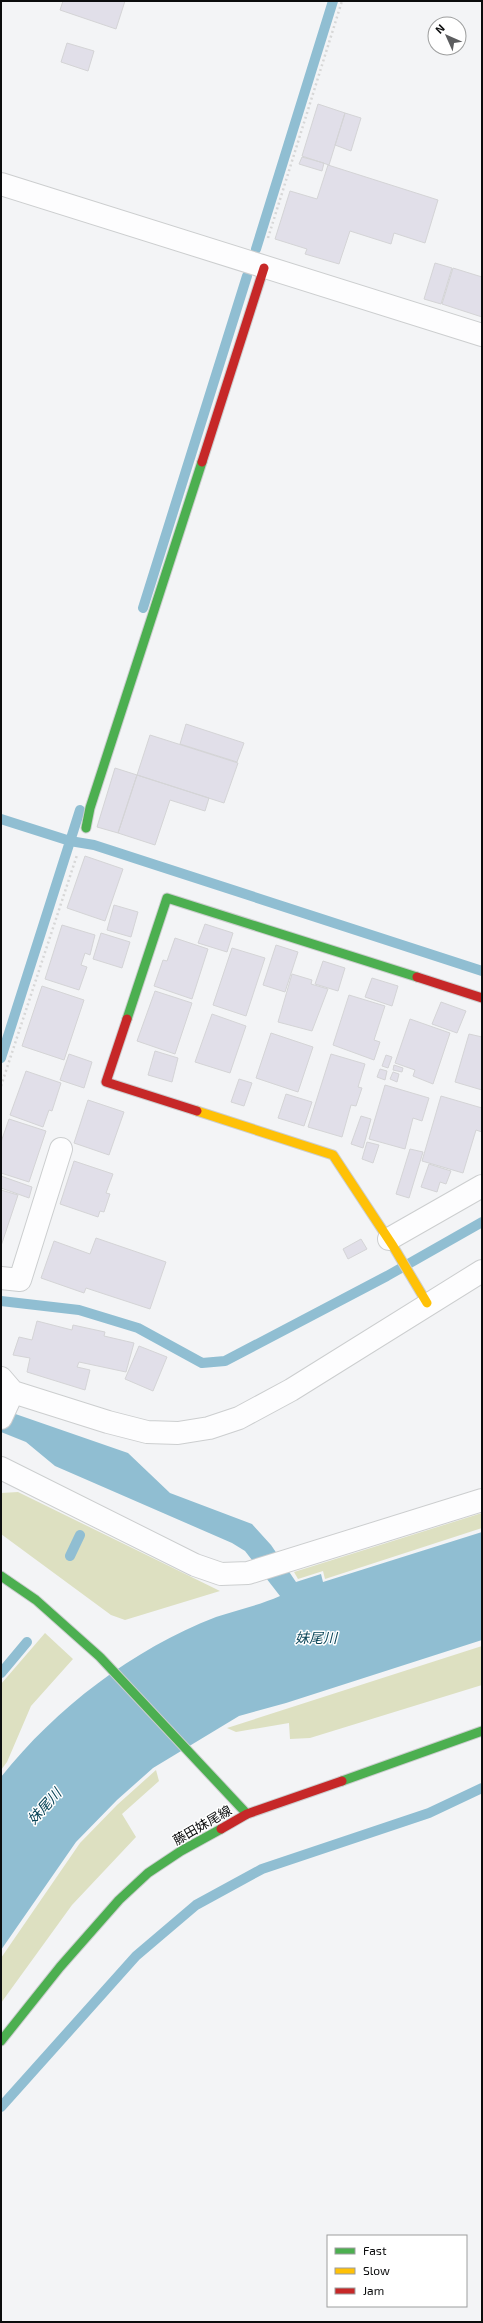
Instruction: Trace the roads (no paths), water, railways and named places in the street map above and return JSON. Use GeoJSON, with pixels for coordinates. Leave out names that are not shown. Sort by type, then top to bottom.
{"type":"FeatureCollection","features":[{"type":"Feature","properties":{"kind":"street"},"geometry":{"type":"LineString","coordinates":[[1,184],[482,335]]}},
{"type":"Feature","properties":{"kind":"street"},"geometry":{"type":"LineString","coordinates":[[86,828],[90,808],[262,267]]}},
{"type":"Feature","properties":{"kind":"street"},"geometry":{"type":"LineString","coordinates":[[427,1303],[391,1242],[333,1155],[106,1082],[166,898],[482,998]]}},
{"type":"Feature","properties":{"kind":"street"},"geometry":{"type":"LineString","coordinates":[[1,1278],[20,1280],[61,1149]]}},
{"type":"Feature","properties":{"kind":"street"},"geometry":{"type":"LineString","coordinates":[[391,1242],[482,1186]]}},
{"type":"Feature","properties":{"kind":"street"},"geometry":{"type":"LineString","coordinates":[[5,1399],[147,1432],[178,1433],[209,1428],[239,1418],[285,1394],[427,1303],[482,1271]]}},
{"type":"Feature","properties":{"kind":"street"},"geometry":{"type":"LineString","coordinates":[[1,1468],[195,1565],[221,1574],[248,1573],[482,1500]]}},
{"type":"Feature","properties":{"kind":"street"},"geometry":{"type":"LineString","coordinates":[[1,1576],[23,1589],[63,1621],[101,1657],[204,1770],[247,1814]]}},
{"type":"Feature","properties":{"kind":"street","name":"藤田妹尾線"},"geometry":{"type":"LineString","coordinates":[[1,2041],[60,1967],[119,1900],[148,1873],[181,1851],[247,1814],[482,1731]]}},
{"type":"Feature","properties":{"kind":"water","name":"妹尾川"},"geometry":{"type":"Polygon","coordinates":[[[1,1409],[128,1453],[170,1493],[252,1524],[271,1545],[296,1582],[321,1574],[323,1582],[482,1532],[482,1640],[286,1703],[239,1716],[153,1768],[117,1800],[76,1842],[1,1950],[1,1777],[46,1727],[71,1704],[126,1663],[185,1630],[216,1617],[280,1596],[245,1551],[232,1543],[55,1466],[26,1442],[1,1432],[1,1409]]]}},
{"type":"Feature","properties":{"kind":"waterway"},"geometry":{"type":"LineString","coordinates":[[256,249],[333,1]]}},
{"type":"Feature","properties":{"kind":"waterway"},"geometry":{"type":"LineString","coordinates":[[143,608],[247,276]]}},
{"type":"Feature","properties":{"kind":"waterway"},"geometry":{"type":"LineString","coordinates":[[1,1058],[80,810]]}},
{"type":"Feature","properties":{"kind":"waterway"},"geometry":{"type":"LineString","coordinates":[[1,819],[70,841],[94,845],[482,971]]}},
{"type":"Feature","properties":{"kind":"waterway"},"geometry":{"type":"LineString","coordinates":[[1,1301],[79,1310],[138,1328],[202,1363],[225,1361],[387,1276],[482,1222]]}},
{"type":"Feature","properties":{"kind":"waterway"},"geometry":{"type":"LineString","coordinates":[[70,1556],[80,1535]]}},
{"type":"Feature","properties":{"kind":"waterway"},"geometry":{"type":"LineString","coordinates":[[1,1673],[27,1642]]}},
{"type":"Feature","properties":{"kind":"waterway"},"geometry":{"type":"LineString","coordinates":[[1,2107],[136,1956],[196,1905],[262,1869],[429,1813],[482,1788]]}}]}
